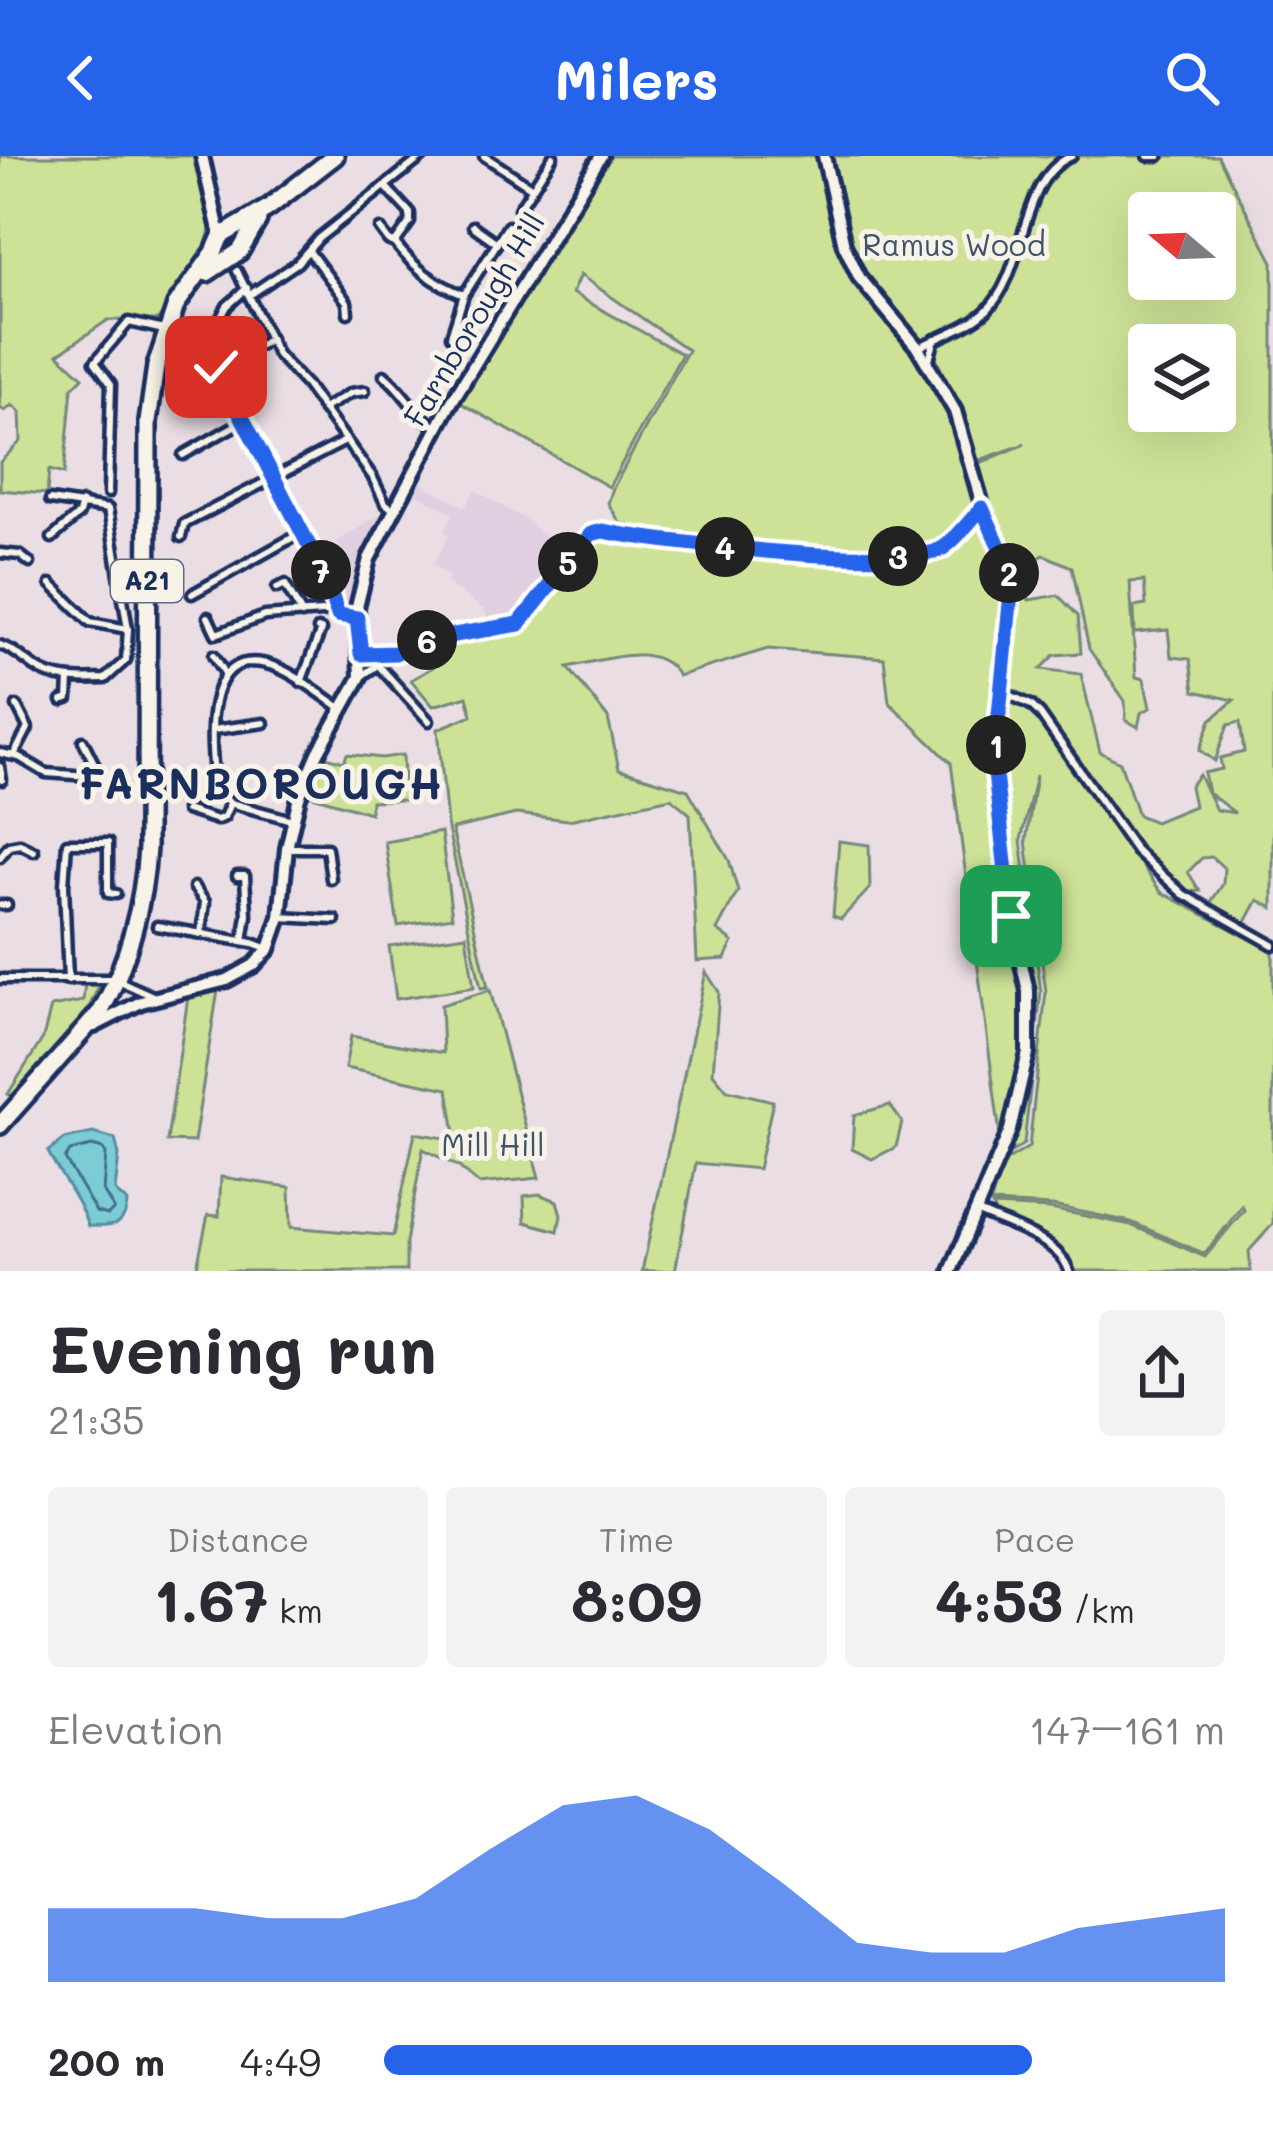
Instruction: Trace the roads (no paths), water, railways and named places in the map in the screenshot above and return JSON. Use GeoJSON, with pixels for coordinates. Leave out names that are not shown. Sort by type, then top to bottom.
{"type":"FeatureCollection","features":[{"type":"Feature","properties":{"kind":"highway","name":"A21"},"geometry":{"type":"LineString","coordinates":[[0,1125],[102,1013],[140,904],[146,858],[148,435],[154,377],[170,324],[206,274],[268,208],[335,156]]}},
{"type":"Feature","properties":{"kind":"street"},"geometry":{"type":"LineString","coordinates":[[202,156],[218,226],[282,363],[306,385],[394,510]]}},
{"type":"Feature","properties":{"kind":"street"},"geometry":{"type":"LineString","coordinates":[[202,332],[215,328],[227,306],[297,263],[423,156]]}},
{"type":"Feature","properties":{"kind":"street"},"geometry":{"type":"LineString","coordinates":[[484,156],[532,188]]}},
{"type":"Feature","properties":{"kind":"street"},"geometry":{"type":"LineString","coordinates":[[519,209],[553,156]]}},
{"type":"Feature","properties":{"kind":"street","name":"Farnborough Hill"},"geometry":{"type":"LineString","coordinates":[[360,676],[357,618],[365,570],[438,428],[601,156]]}},
{"type":"Feature","properties":{"kind":"street"},"geometry":{"type":"LineString","coordinates":[[824,156],[844,245],[859,277],[918,348],[961,425],[1011,593],[994,765],[1011,916],[1028,991],[1028,1053],[1010,1130],[951,1271]]}},
{"type":"Feature","properties":{"kind":"street"},"geometry":{"type":"LineString","coordinates":[[918,348],[984,313],[1007,281],[1042,179],[1072,156]]}},
{"type":"Feature","properties":{"kind":"street"},"geometry":{"type":"LineString","coordinates":[[1148,156],[1159,156]]}},
{"type":"Feature","properties":{"kind":"street"},"geometry":{"type":"LineString","coordinates":[[385,186],[410,213],[410,222],[395,242]]}},
{"type":"Feature","properties":{"kind":"street"},"geometry":{"type":"LineString","coordinates":[[473,226],[497,243]]}},
{"type":"Feature","properties":{"kind":"street"},"geometry":{"type":"LineString","coordinates":[[451,336],[464,295],[508,226]]}},
{"type":"Feature","properties":{"kind":"street"},"geometry":{"type":"LineString","coordinates":[[380,229],[436,283],[464,295]]}},
{"type":"Feature","properties":{"kind":"street"},"geometry":{"type":"LineString","coordinates":[[309,251],[347,302],[348,313]]}},
{"type":"Feature","properties":{"kind":"street"},"geometry":{"type":"LineString","coordinates":[[108,493],[111,384],[96,368],[96,360],[129,322],[170,324]]}},
{"type":"Feature","properties":{"kind":"street"},"geometry":{"type":"LineString","coordinates":[[928,363],[935,338]]}},
{"type":"Feature","properties":{"kind":"street"},"geometry":{"type":"LineString","coordinates":[[177,391],[271,339]]}},
{"type":"Feature","properties":{"kind":"street"},"geometry":{"type":"LineString","coordinates":[[216,367],[326,578],[336,610],[340,616],[357,618]]}},
{"type":"Feature","properties":{"kind":"street"},"geometry":{"type":"LineString","coordinates":[[384,375],[400,388],[416,416],[438,428]]}},
{"type":"Feature","properties":{"kind":"street"},"geometry":{"type":"LineString","coordinates":[[323,409],[351,393],[365,391]]}},
{"type":"Feature","properties":{"kind":"street"},"geometry":{"type":"LineString","coordinates":[[183,455],[245,420]]}},
{"type":"Feature","properties":{"kind":"street"},"geometry":{"type":"LineString","coordinates":[[181,538],[184,524],[345,441]]}},
{"type":"Feature","properties":{"kind":"street"},"geometry":{"type":"LineString","coordinates":[[0,645],[40,670],[69,679],[105,679],[127,656],[128,628],[107,509],[50,500]]}},
{"type":"Feature","properties":{"kind":"street"},"geometry":{"type":"LineString","coordinates":[[52,538],[79,514],[82,503]]}},
{"type":"Feature","properties":{"kind":"street"},"geometry":{"type":"LineString","coordinates":[[82,1034],[102,1013],[227,980],[254,965],[269,949],[280,917],[292,820],[318,752],[360,676],[425,640],[519,624],[591,534],[603,531],[740,549],[886,557],[941,550],[982,508]]}},
{"type":"Feature","properties":{"kind":"street"},"geometry":{"type":"LineString","coordinates":[[192,594],[302,532]]}},
{"type":"Feature","properties":{"kind":"street"},"geometry":{"type":"LineString","coordinates":[[0,553],[20,555],[30,563]]}},
{"type":"Feature","properties":{"kind":"street"},"geometry":{"type":"LineString","coordinates":[[51,584],[90,622],[128,628]]}},
{"type":"Feature","properties":{"kind":"street"},"geometry":{"type":"LineString","coordinates":[[277,588],[285,584],[302,614]]}},
{"type":"Feature","properties":{"kind":"street"},"geometry":{"type":"LineString","coordinates":[[208,617],[216,634],[265,616],[336,610]]}},
{"type":"Feature","properties":{"kind":"street"},"geometry":{"type":"LineString","coordinates":[[301,682],[321,630],[317,629]]}},
{"type":"Feature","properties":{"kind":"street"},"geometry":{"type":"LineString","coordinates":[[361,654],[395,653]]}},
{"type":"Feature","properties":{"kind":"street"},"geometry":{"type":"LineString","coordinates":[[377,654],[378,665],[429,721]]}},
{"type":"Feature","properties":{"kind":"street"},"geometry":{"type":"LineString","coordinates":[[214,655],[226,675]]}},
{"type":"Feature","properties":{"kind":"street"},"geometry":{"type":"LineString","coordinates":[[292,820],[230,803],[215,788],[211,707],[226,675],[256,663],[273,665],[344,710]]}},
{"type":"Feature","properties":{"kind":"street"},"geometry":{"type":"LineString","coordinates":[[62,701],[68,699],[69,679]]}},
{"type":"Feature","properties":{"kind":"street"},"geometry":{"type":"LineString","coordinates":[[1000,691],[1040,714],[1136,851],[1183,894],[1273,945]]}},
{"type":"Feature","properties":{"kind":"street"},"geometry":{"type":"LineString","coordinates":[[14,755],[28,728],[17,706]]}},
{"type":"Feature","properties":{"kind":"street"},"geometry":{"type":"LineString","coordinates":[[213,730],[263,723]]}},
{"type":"Feature","properties":{"kind":"street"},"geometry":{"type":"LineString","coordinates":[[0,753],[14,755],[46,773],[89,776],[94,763],[83,741]]}},
{"type":"Feature","properties":{"kind":"street"},"geometry":{"type":"LineString","coordinates":[[2,780],[3,769]]}},
{"type":"Feature","properties":{"kind":"street"},"geometry":{"type":"LineString","coordinates":[[186,810],[217,820],[230,803]]}},
{"type":"Feature","properties":{"kind":"street"},"geometry":{"type":"LineString","coordinates":[[68,980],[67,843],[108,843],[108,893],[116,893]]}},
{"type":"Feature","properties":{"kind":"street"},"geometry":{"type":"LineString","coordinates":[[0,857],[9,846],[20,844],[34,851]]}},
{"type":"Feature","properties":{"kind":"street"},"geometry":{"type":"LineString","coordinates":[[287,848],[327,848],[332,879]]}},
{"type":"Feature","properties":{"kind":"street"},"geometry":{"type":"LineString","coordinates":[[237,876],[244,877],[243,941]]}},
{"type":"Feature","properties":{"kind":"street"},"geometry":{"type":"LineString","coordinates":[[194,887],[206,902],[202,934]]}},
{"type":"Feature","properties":{"kind":"street"},"geometry":{"type":"LineString","coordinates":[[280,917],[335,920]]}},
{"type":"Feature","properties":{"kind":"street"},"geometry":{"type":"LineString","coordinates":[[157,926],[269,949]]}},
{"type":"Feature","properties":{"kind":"street"},"geometry":{"type":"LineString","coordinates":[[0,979],[115,979],[155,997]]}},
{"type":"Feature","properties":{"kind":"street"},"geometry":{"type":"LineString","coordinates":[[976,1211],[1041,1242],[1065,1258],[1069,1271]]}},
{"type":"Feature","properties":{"kind":"water"},"geometry":{"type":"Polygon","coordinates":[[[93,1133],[115,1139],[119,1155],[115,1191],[127,1202],[126,1211],[110,1226],[88,1226],[48,1152],[65,1139],[93,1133]]]}},
{"type":"Feature","properties":{"kind":"district","name":"FARNBOROUGH"},"geometry":{"type":"Point","coordinates":[262,784]}},
{"type":"Feature","properties":{"kind":"park label","name":"Ramus Wood"},"geometry":{"type":"Point","coordinates":[954,246]}},
{"type":"Feature","properties":{"kind":"park label","name":"Mill Hill"},"geometry":{"type":"Point","coordinates":[493,1146]}}]}
